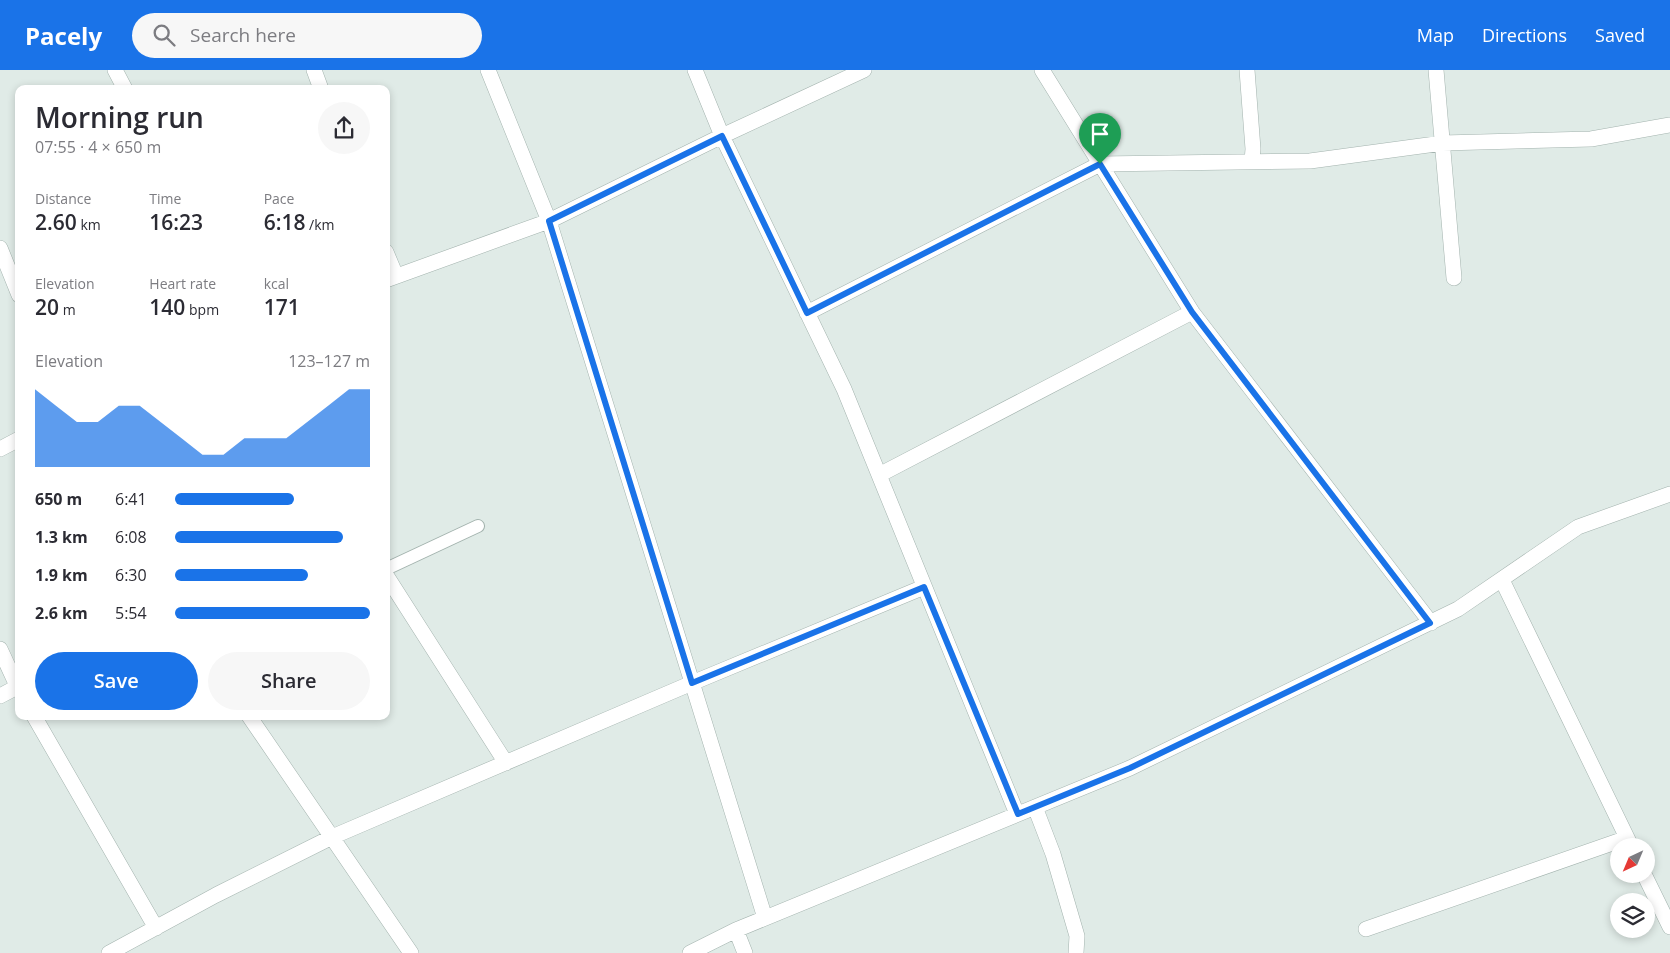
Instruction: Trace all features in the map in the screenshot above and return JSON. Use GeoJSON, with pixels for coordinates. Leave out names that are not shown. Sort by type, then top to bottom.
{"type":"FeatureCollection","features":[{"type":"Feature","properties":{"kind":"street"},"geometry":{"type":"LineString","coordinates":[[115,70],[123,85]]}},
{"type":"Feature","properties":{"kind":"street"},"geometry":{"type":"LineString","coordinates":[[314,70],[320,85]]}},
{"type":"Feature","properties":{"kind":"street"},"geometry":{"type":"LineString","coordinates":[[488,70],[549,221],[765,918]]}},
{"type":"Feature","properties":{"kind":"street"},"geometry":{"type":"LineString","coordinates":[[695,70],[722,136],[844,389],[1018,814]]}},
{"type":"Feature","properties":{"kind":"street"},"geometry":{"type":"LineString","coordinates":[[391,278],[549,221],[722,136],[864,70]]}},
{"type":"Feature","properties":{"kind":"street"},"geometry":{"type":"LineString","coordinates":[[1042,70],[1192,312],[1430,623]]}},
{"type":"Feature","properties":{"kind":"street"},"geometry":{"type":"LineString","coordinates":[[1247,70],[1253,149],[1252,161]]}},
{"type":"Feature","properties":{"kind":"street"},"geometry":{"type":"LineString","coordinates":[[1436,70],[1454,278]]}},
{"type":"Feature","properties":{"kind":"street"},"geometry":{"type":"LineString","coordinates":[[807,313],[1100,164],[1310,161],[1443,143],[1591,140],[1670,125]]}},
{"type":"Feature","properties":{"kind":"street"},"geometry":{"type":"LineString","coordinates":[[0,248],[15,285]]}},
{"type":"Feature","properties":{"kind":"street"},"geometry":{"type":"LineString","coordinates":[[879,475],[1192,312]]}},
{"type":"Feature","properties":{"kind":"street"},"geometry":{"type":"LineString","coordinates":[[0,449],[15,441]]}},
{"type":"Feature","properties":{"kind":"street"},"geometry":{"type":"LineString","coordinates":[[690,953],[736,930],[1130,768],[1458,610],[1578,527],[1670,494]]}},
{"type":"Feature","properties":{"kind":"street"},"geometry":{"type":"LineString","coordinates":[[1502,580],[1627,838]]}},
{"type":"Feature","properties":{"kind":"street"},"geometry":{"type":"LineString","coordinates":[[390,581],[506,763]]}},
{"type":"Feature","properties":{"kind":"street"},"geometry":{"type":"LineString","coordinates":[[110,953],[216,895],[332,837],[692,683],[924,587]]}},
{"type":"Feature","properties":{"kind":"street"},"geometry":{"type":"LineString","coordinates":[[0,650],[15,682]]}},
{"type":"Feature","properties":{"kind":"street"},"geometry":{"type":"LineString","coordinates":[[0,696],[15,689]]}},
{"type":"Feature","properties":{"kind":"street"},"geometry":{"type":"LineString","coordinates":[[36,720],[156,928]]}},
{"type":"Feature","properties":{"kind":"street"},"geometry":{"type":"LineString","coordinates":[[252,720],[411,953]]}},
{"type":"Feature","properties":{"kind":"street"},"geometry":{"type":"LineString","coordinates":[[1035,807],[1053,854],[1077,936],[1076,953]]}},
{"type":"Feature","properties":{"kind":"street"},"geometry":{"type":"LineString","coordinates":[[1366,929],[1610,848]]}},
{"type":"Feature","properties":{"kind":"street"},"geometry":{"type":"LineString","coordinates":[[1648,883],[1670,927]]}},
{"type":"Feature","properties":{"kind":"street"},"geometry":{"type":"LineString","coordinates":[[736,930],[745,953]]}},
{"type":"Feature","properties":{"kind":"lane"},"geometry":{"type":"LineString","coordinates":[[390,567],[478,526]]}},
{"type":"Feature","properties":{"kind":"route"},"geometry":{"type":"LineString","coordinates":[[722,136],[807,313],[1100,164],[1192,312],[1430,623],[1130,768],[1018,814],[924,587],[692,683],[549,221],[722,136]]}}]}
